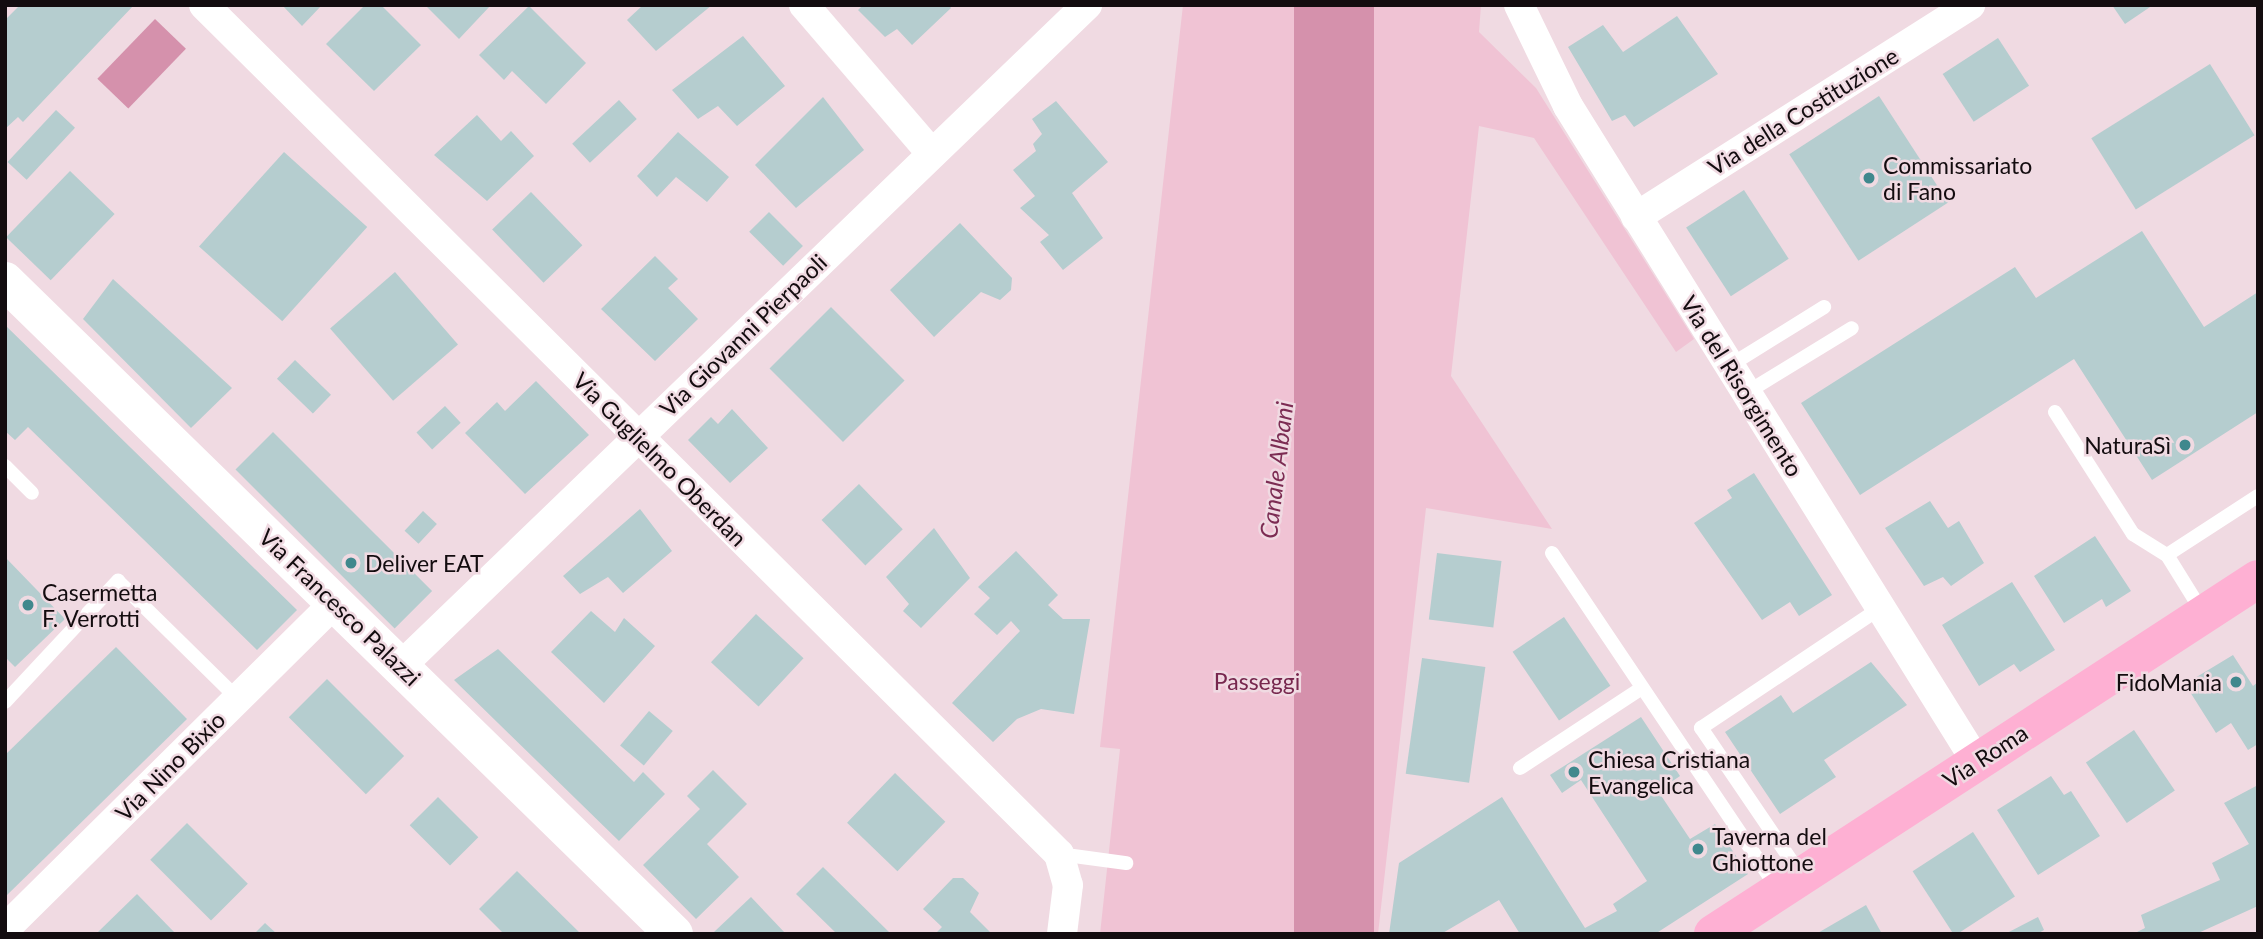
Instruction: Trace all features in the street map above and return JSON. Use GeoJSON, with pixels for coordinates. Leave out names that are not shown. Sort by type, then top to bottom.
{"type":"FeatureCollection","features":[{"type":"Feature","properties":{"kind":"main road","name":"Via Roma"},"geometry":{"type":"LineString","coordinates":[[1713,934],[2258,579]]}},
{"type":"Feature","properties":{"kind":"street","name":"Via Guglielmo Oberdan"},"geometry":{"type":"LineString","coordinates":[[204,5],[1059,854]]}},
{"type":"Feature","properties":{"kind":"street"},"geometry":{"type":"LineString","coordinates":[[803,5],[932,154]]}},
{"type":"Feature","properties":{"kind":"street","name":"Via Giovanni Pierpaoli"},"geometry":{"type":"LineString","coordinates":[[401,666],[1087,5]]}},
{"type":"Feature","properties":{"kind":"street","name":"Via del Risorgimento"},"geometry":{"type":"LineString","coordinates":[[1519,5],[1568,106],[1976,761]]}},
{"type":"Feature","properties":{"kind":"street","name":"Via della Costituzione"},"geometry":{"type":"LineString","coordinates":[[1636,217],[1970,5]]}},
{"type":"Feature","properties":{"kind":"street","name":"Via Francesco Palazzi"},"geometry":{"type":"LineString","coordinates":[[5,281],[674,934]]}},
{"type":"Feature","properties":{"kind":"street","name":"Via Nino Bixio"},"geometry":{"type":"LineString","coordinates":[[5,929],[335,603]]}},
{"type":"Feature","properties":{"kind":"street"},"geometry":{"type":"LineString","coordinates":[[1059,854],[1068,885],[1062,934]]}},
{"type":"Feature","properties":{"kind":"lane"},"geometry":{"type":"LineString","coordinates":[[1729,366],[1824,307]]}},
{"type":"Feature","properties":{"kind":"lane"},"geometry":{"type":"LineString","coordinates":[[1746,393],[1852,328]]}},
{"type":"Feature","properties":{"kind":"lane"},"geometry":{"type":"LineString","coordinates":[[2055,412],[2133,534],[2167,555],[2204,614]]}},
{"type":"Feature","properties":{"kind":"lane"},"geometry":{"type":"LineString","coordinates":[[5,466],[32,493]]}},
{"type":"Feature","properties":{"kind":"lane"},"geometry":{"type":"LineString","coordinates":[[2167,555],[2258,496]]}},
{"type":"Feature","properties":{"kind":"lane"},"geometry":{"type":"LineString","coordinates":[[1552,553],[1642,688],[1790,882]]}},
{"type":"Feature","properties":{"kind":"lane"},"geometry":{"type":"LineString","coordinates":[[5,702],[118,581],[238,699]]}},
{"type":"Feature","properties":{"kind":"lane"},"geometry":{"type":"LineString","coordinates":[[1790,882],[1701,728],[1880,608]]}},
{"type":"Feature","properties":{"kind":"lane"},"geometry":{"type":"LineString","coordinates":[[1520,768],[1642,688]]}},
{"type":"Feature","properties":{"kind":"lane"},"geometry":{"type":"LineString","coordinates":[[1059,854],[1126,863]]}},
{"type":"Feature","properties":{"kind":"green space","name":"Passeggi"},"geometry":{"type":"Polygon","coordinates":[[[1183,5],[1481,5],[1479,32],[1536,88],[1694,339],[1676,352],[1534,138],[1479,126],[1451,376],[1552,529],[1426,508],[1378,934],[1100,934],[1120,749],[1100,747],[1183,5]]]}},
{"type":"Feature","properties":{"kind":"water"},"geometry":{"type":"Polygon","coordinates":[[[1294,5],[1374,5],[1374,934],[1294,934],[1294,5]]]}},
{"type":"Feature","properties":{"kind":"water"},"geometry":{"type":"Polygon","coordinates":[[[155,19],[186,49],[128,109],[97,79],[155,19]]]}},
{"type":"Feature","properties":{"kind":"building"},"geometry":{"type":"Polygon","coordinates":[[[20,5],[134,5],[23,122],[18,117],[5,129],[5,20],[20,5]]]}},
{"type":"Feature","properties":{"kind":"building"},"geometry":{"type":"Polygon","coordinates":[[[282,5],[322,5],[302,26],[282,5]]]}},
{"type":"Feature","properties":{"kind":"building"},"geometry":{"type":"Polygon","coordinates":[[[365,5],[381,5],[421,45],[374,91],[326,44],[365,5]]]}},
{"type":"Feature","properties":{"kind":"building"},"geometry":{"type":"Polygon","coordinates":[[[425,5],[491,5],[459,39],[425,5]]]}},
{"type":"Feature","properties":{"kind":"building"},"geometry":{"type":"Polygon","coordinates":[[[643,5],[712,5],[656,51],[627,20],[643,5]]]}},
{"type":"Feature","properties":{"kind":"building"},"geometry":{"type":"Polygon","coordinates":[[[863,5],[949,5],[951,8],[912,45],[897,29],[885,37],[858,10],[863,5]]]}},
{"type":"Feature","properties":{"kind":"building"},"geometry":{"type":"Polygon","coordinates":[[[2112,5],[2153,5],[2125,24],[2112,5]]]}},
{"type":"Feature","properties":{"kind":"building"},"geometry":{"type":"Polygon","coordinates":[[[529,6],[586,63],[546,104],[512,71],[504,80],[479,55],[529,6]]]}},
{"type":"Feature","properties":{"kind":"building"},"geometry":{"type":"Polygon","coordinates":[[[1677,16],[1718,74],[1634,127],[1625,115],[1612,121],[1568,47],[1603,25],[1623,52],[1677,16]]]}},
{"type":"Feature","properties":{"kind":"building"},"geometry":{"type":"Polygon","coordinates":[[[743,36],[785,86],[737,126],[718,106],[698,119],[672,90],[743,36]]]}},
{"type":"Feature","properties":{"kind":"building"},"geometry":{"type":"Polygon","coordinates":[[[1998,38],[2029,86],[1974,122],[1943,74],[1998,38]]]}},
{"type":"Feature","properties":{"kind":"building"},"geometry":{"type":"Polygon","coordinates":[[[2210,64],[2255,135],[2136,209],[2091,138],[2210,64]]]}},
{"type":"Feature","properties":{"kind":"building","name":"Commissariato di Fano"},"geometry":{"type":"Polygon","coordinates":[[[1879,96],[1948,203],[1858,261],[1789,154],[1879,96]]]}},
{"type":"Feature","properties":{"kind":"building"},"geometry":{"type":"Polygon","coordinates":[[[823,97],[864,150],[796,208],[755,165],[823,97]]]}},
{"type":"Feature","properties":{"kind":"building"},"geometry":{"type":"Polygon","coordinates":[[[619,100],[637,119],[590,163],[572,144],[619,100]]]}},
{"type":"Feature","properties":{"kind":"building"},"geometry":{"type":"Polygon","coordinates":[[[1056,101],[1108,162],[1072,193],[1103,238],[1063,270],[1040,242],[1049,235],[1020,208],[1035,196],[1013,170],[1036,151],[1033,144],[1042,134],[1032,119],[1056,101]]]}},
{"type":"Feature","properties":{"kind":"building"},"geometry":{"type":"Polygon","coordinates":[[[56,110],[75,128],[27,180],[8,162],[56,110]]]}},
{"type":"Feature","properties":{"kind":"building"},"geometry":{"type":"Polygon","coordinates":[[[477,115],[501,141],[511,131],[534,156],[487,201],[434,155],[477,115]]]}},
{"type":"Feature","properties":{"kind":"building"},"geometry":{"type":"Polygon","coordinates":[[[678,132],[729,177],[707,202],[676,177],[657,197],[637,176],[678,132]]]}},
{"type":"Feature","properties":{"kind":"building"},"geometry":{"type":"Polygon","coordinates":[[[284,152],[367,227],[282,321],[199,246],[284,152]]]}},
{"type":"Feature","properties":{"kind":"building"},"geometry":{"type":"Polygon","coordinates":[[[70,171],[115,214],[51,280],[6,237],[70,171]]]}},
{"type":"Feature","properties":{"kind":"building"},"geometry":{"type":"Polygon","coordinates":[[[1744,190],[1789,259],[1731,296],[1686,228],[1744,190]]]}},
{"type":"Feature","properties":{"kind":"building"},"geometry":{"type":"Polygon","coordinates":[[[531,192],[582,245],[544,283],[492,230],[531,192]]]}},
{"type":"Feature","properties":{"kind":"building"},"geometry":{"type":"Polygon","coordinates":[[[769,212],[803,246],[783,266],[749,232],[769,212]]]}},
{"type":"Feature","properties":{"kind":"building"},"geometry":{"type":"Polygon","coordinates":[[[960,223],[1012,278],[1011,290],[1000,300],[981,292],[934,337],[890,290],[960,223]]]}},
{"type":"Feature","properties":{"kind":"building"},"geometry":{"type":"Polygon","coordinates":[[[2142,231],[2204,327],[2258,292],[2258,412],[2152,480],[2074,359],[1860,495],[1801,403],[2015,267],[2036,298],[2142,231]]]}},
{"type":"Feature","properties":{"kind":"building"},"geometry":{"type":"Polygon","coordinates":[[[655,256],[678,279],[668,288],[698,319],[655,361],[601,309],[655,256]]]}},
{"type":"Feature","properties":{"kind":"building"},"geometry":{"type":"Polygon","coordinates":[[[395,272],[458,344],[393,401],[330,328],[395,272]]]}},
{"type":"Feature","properties":{"kind":"building"},"geometry":{"type":"Polygon","coordinates":[[[113,279],[232,388],[191,428],[83,319],[113,279]]]}},
{"type":"Feature","properties":{"kind":"building"},"geometry":{"type":"Polygon","coordinates":[[[831,307],[905,381],[843,442],[769,369],[831,307]]]}},
{"type":"Feature","properties":{"kind":"building"},"geometry":{"type":"Polygon","coordinates":[[[5,325],[297,610],[257,650],[28,427],[15,440],[5,431],[5,325]]]}},
{"type":"Feature","properties":{"kind":"building"},"geometry":{"type":"Polygon","coordinates":[[[295,360],[331,395],[313,413],[277,379],[295,360]]]}},
{"type":"Feature","properties":{"kind":"building"},"geometry":{"type":"Polygon","coordinates":[[[536,381],[589,435],[525,494],[465,433],[497,402],[505,411],[536,381]]]}},
{"type":"Feature","properties":{"kind":"building"},"geometry":{"type":"Polygon","coordinates":[[[445,406],[461,423],[432,449],[416,433],[445,406]]]}},
{"type":"Feature","properties":{"kind":"building"},"geometry":{"type":"Polygon","coordinates":[[[732,409],[768,448],[730,483],[688,440],[711,417],[718,424],[732,409]]]}},
{"type":"Feature","properties":{"kind":"building"},"geometry":{"type":"Polygon","coordinates":[[[273,432],[432,591],[395,629],[236,469],[273,432]]]}},
{"type":"Feature","properties":{"kind":"building"},"geometry":{"type":"Polygon","coordinates":[[[1754,473],[1832,595],[1799,616],[1790,602],[1762,620],[1694,523],[1732,498],[1727,490],[1754,473]]]}},
{"type":"Feature","properties":{"kind":"building"},"geometry":{"type":"Polygon","coordinates":[[[859,484],[903,529],[865,565],[822,520],[859,484]]]}},
{"type":"Feature","properties":{"kind":"building"},"geometry":{"type":"Polygon","coordinates":[[[1930,501],[1948,528],[1959,521],[1984,563],[1951,586],[1943,577],[1924,586],[1885,528],[1930,501]]]}},
{"type":"Feature","properties":{"kind":"building"},"geometry":{"type":"Polygon","coordinates":[[[640,509],[672,551],[623,593],[608,577],[580,594],[563,576],[640,509]]]}},
{"type":"Feature","properties":{"kind":"building"},"geometry":{"type":"Polygon","coordinates":[[[423,511],[437,524],[418,544],[405,531],[423,511]]]}},
{"type":"Feature","properties":{"kind":"building"},"geometry":{"type":"Polygon","coordinates":[[[934,528],[970,578],[921,628],[903,611],[909,604],[886,577],[934,528]]]}},
{"type":"Feature","properties":{"kind":"building"},"geometry":{"type":"Polygon","coordinates":[[[2095,536],[2131,591],[2106,607],[2102,599],[2064,623],[2034,576],[2095,536]]]}},
{"type":"Feature","properties":{"kind":"building"},"geometry":{"type":"Polygon","coordinates":[[[1016,551],[1058,595],[1048,605],[1063,619],[1090,619],[1074,714],[1041,709],[1017,719],[993,742],[952,703],[1020,631],[1011,621],[997,635],[974,614],[990,598],[978,587],[1016,551]]]}},
{"type":"Feature","properties":{"kind":"building"},"geometry":{"type":"Polygon","coordinates":[[[1437,553],[1502,561],[1493,627],[1429,620],[1437,553]]]}},
{"type":"Feature","properties":{"kind":"building","name":"Casermetta F. Verrotti"},"geometry":{"type":"Polygon","coordinates":[[[5,557],[65,619],[15,667],[5,657],[5,557]]]}},
{"type":"Feature","properties":{"kind":"building"},"geometry":{"type":"Polygon","coordinates":[[[2012,582],[2055,650],[2020,672],[2014,664],[1979,686],[1942,625],[2012,582]]]}},
{"type":"Feature","properties":{"kind":"building"},"geometry":{"type":"Polygon","coordinates":[[[591,611],[615,632],[624,618],[655,646],[604,703],[551,652],[591,611]]]}},
{"type":"Feature","properties":{"kind":"building"},"geometry":{"type":"Polygon","coordinates":[[[756,614],[804,658],[759,707],[711,662],[756,614]]]}},
{"type":"Feature","properties":{"kind":"building"},"geometry":{"type":"Polygon","coordinates":[[[1564,617],[1610,686],[1559,720],[1513,652],[1564,617]]]}},
{"type":"Feature","properties":{"kind":"building"},"geometry":{"type":"Polygon","coordinates":[[[116,647],[187,719],[5,897],[5,755],[116,647]]]}},
{"type":"Feature","properties":{"kind":"building"},"geometry":{"type":"Polygon","coordinates":[[[498,649],[634,782],[643,772],[665,794],[619,841],[454,680],[498,649]]]}},
{"type":"Feature","properties":{"kind":"building"},"geometry":{"type":"Polygon","coordinates":[[[2233,655],[2253,686],[2258,682],[2258,744],[2248,750],[2231,723],[2216,733],[2185,684],[2233,655]]]}},
{"type":"Feature","properties":{"kind":"building"},"geometry":{"type":"Polygon","coordinates":[[[1422,658],[1485,667],[1469,783],[1406,774],[1422,658]]]}},
{"type":"Feature","properties":{"kind":"building"},"geometry":{"type":"Polygon","coordinates":[[[1871,662],[1907,705],[1824,760],[1836,777],[1780,814],[1725,732],[1781,695],[1793,713],[1871,662]]]}},
{"type":"Feature","properties":{"kind":"building"},"geometry":{"type":"Polygon","coordinates":[[[327,679],[404,756],[366,794],[289,717],[327,679]]]}},
{"type":"Feature","properties":{"kind":"building"},"geometry":{"type":"Polygon","coordinates":[[[649,711],[673,731],[644,765],[620,745],[649,711]]]}},
{"type":"Feature","properties":{"kind":"building"},"geometry":{"type":"Polygon","coordinates":[[[1641,717],[1680,776],[1658,791],[1690,839],[1715,824],[1748,874],[1655,934],[1520,934],[1499,900],[1441,934],[1389,934],[1399,863],[1502,797],[1585,928],[1617,911],[1613,904],[1647,881],[1581,780],[1562,793],[1550,775],[1641,717]]]}},
{"type":"Feature","properties":{"kind":"building"},"geometry":{"type":"Polygon","coordinates":[[[2134,730],[2175,791],[2127,823],[2086,762],[2134,730]]]}},
{"type":"Feature","properties":{"kind":"building"},"geometry":{"type":"Polygon","coordinates":[[[713,770],[747,804],[707,844],[739,877],[696,919],[643,865],[700,809],[687,796],[713,770]]]}},
{"type":"Feature","properties":{"kind":"building"},"geometry":{"type":"Polygon","coordinates":[[[895,773],[945,822],[897,871],[847,823],[895,773]]]}},
{"type":"Feature","properties":{"kind":"building"},"geometry":{"type":"Polygon","coordinates":[[[2051,776],[2064,795],[2071,791],[2100,836],[2038,875],[1997,810],[2051,776]]]}},
{"type":"Feature","properties":{"kind":"building"},"geometry":{"type":"Polygon","coordinates":[[[2258,785],[2258,906],[2196,934],[2133,934],[2145,928],[2141,915],[2220,880],[2212,863],[2249,844],[2224,803],[2258,785]]]}},
{"type":"Feature","properties":{"kind":"building"},"geometry":{"type":"Polygon","coordinates":[[[438,797],[478,837],[450,866],[410,825],[438,797]]]}},
{"type":"Feature","properties":{"kind":"building"},"geometry":{"type":"Polygon","coordinates":[[[187,823],[248,884],[211,921],[150,860],[187,823]]]}},
{"type":"Feature","properties":{"kind":"building"},"geometry":{"type":"Polygon","coordinates":[[[1973,832],[2015,897],[1953,934],[1913,871],[1973,832]]]}},
{"type":"Feature","properties":{"kind":"building"},"geometry":{"type":"Polygon","coordinates":[[[823,867],[891,934],[837,934],[796,894],[823,867]]]}},
{"type":"Feature","properties":{"kind":"building"},"geometry":{"type":"Polygon","coordinates":[[[517,871],[581,934],[504,934],[479,909],[517,871]]]}},
{"type":"Feature","properties":{"kind":"building"},"geometry":{"type":"Polygon","coordinates":[[[953,878],[963,878],[979,893],[970,912],[992,934],[935,934],[942,927],[923,909],[953,878]]]}},
{"type":"Feature","properties":{"kind":"building"},"geometry":{"type":"Polygon","coordinates":[[[137,894],[176,934],[98,932],[137,894]]]}},
{"type":"Feature","properties":{"kind":"building"},"geometry":{"type":"Polygon","coordinates":[[[751,897],[786,934],[714,932],[751,897]]]}},
{"type":"Feature","properties":{"kind":"building"},"geometry":{"type":"Polygon","coordinates":[[[1866,905],[1882,934],[1816,934],[1866,905]]]}},
{"type":"Feature","properties":{"kind":"building"},"geometry":{"type":"Polygon","coordinates":[[[2038,917],[2044,930],[2037,934],[2005,934],[2038,917]]]}},
{"type":"Feature","properties":{"kind":"building"},"geometry":{"type":"Polygon","coordinates":[[[265,923],[277,934],[254,934],[265,923]]]}},
{"type":"Feature","properties":{"kind":"place","name":"Commissariato di Fano"},"geometry":{"type":"Point","coordinates":[1869,178]}},
{"type":"Feature","properties":{"kind":"place","name":"NaturaSì"},"geometry":{"type":"Point","coordinates":[2185,445]}},
{"type":"Feature","properties":{"kind":"place","name":"Deliver EAT"},"geometry":{"type":"Point","coordinates":[351,563]}},
{"type":"Feature","properties":{"kind":"place","name":"Casermetta F. Verrotti"},"geometry":{"type":"Point","coordinates":[28,605]}},
{"type":"Feature","properties":{"kind":"place","name":"FidoMania"},"geometry":{"type":"Point","coordinates":[2236,682]}},
{"type":"Feature","properties":{"kind":"place","name":"Chiesa Cristiana Evangelica"},"geometry":{"type":"Point","coordinates":[1574,772]}},
{"type":"Feature","properties":{"kind":"place","name":"Taverna del Ghiottone"},"geometry":{"type":"Point","coordinates":[1698,849]}},
{"type":"Feature","properties":{"kind":"water label","name":"Canale Albani"},"geometry":{"type":"Point","coordinates":[1276,470]}}]}
